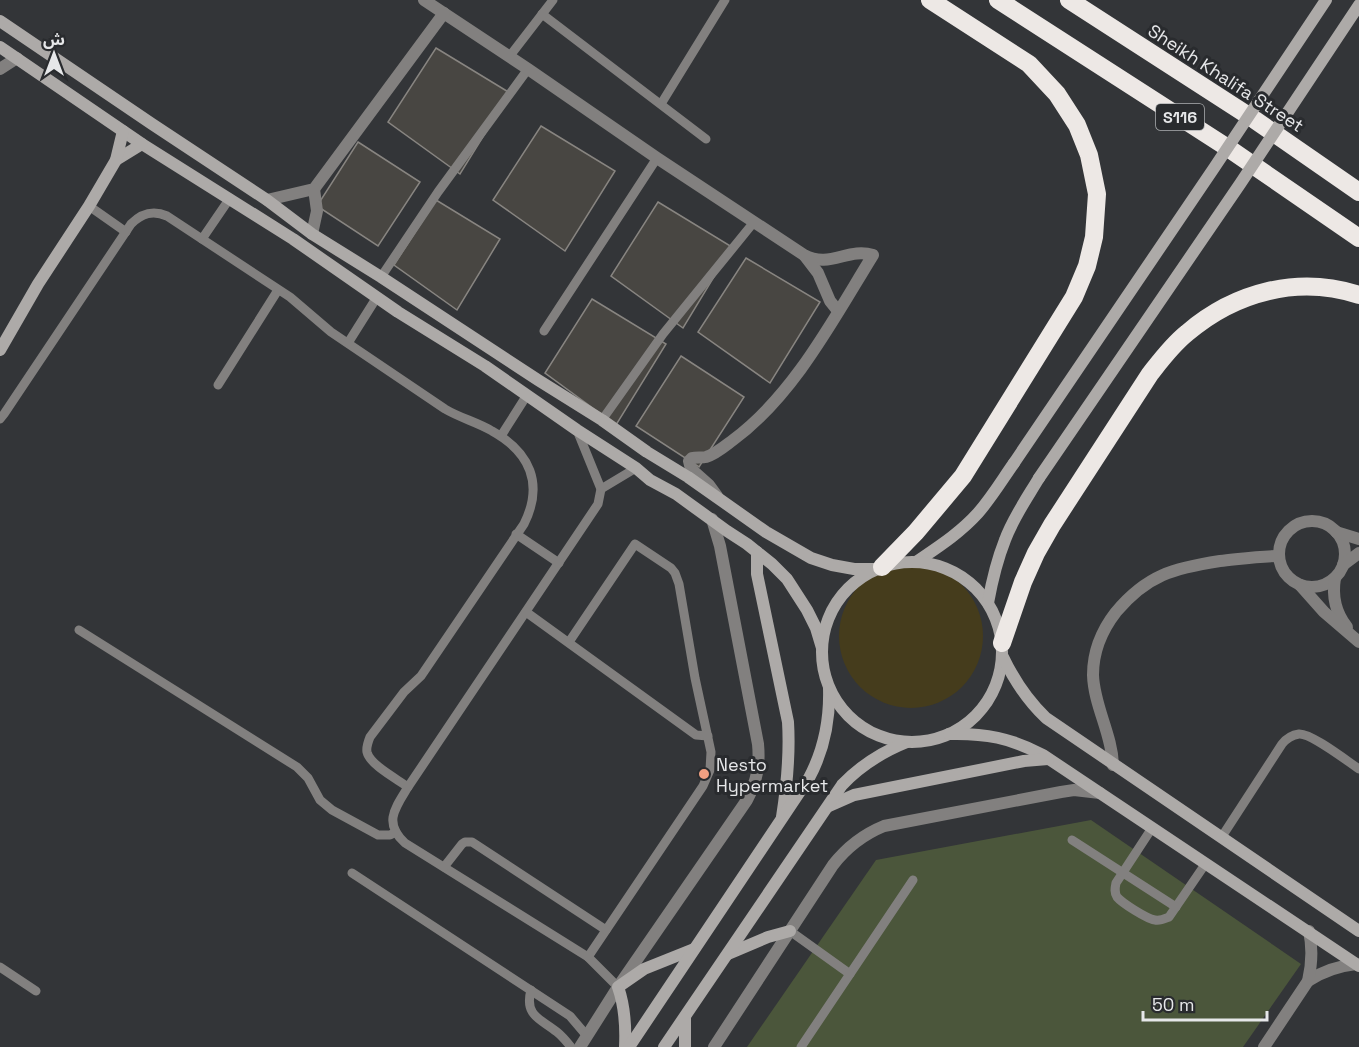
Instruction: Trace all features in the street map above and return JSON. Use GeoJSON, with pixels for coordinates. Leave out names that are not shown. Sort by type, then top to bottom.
{"type":"FeatureCollection","features":[{"type":"Feature","properties":{"kind":"highway"},"geometry":{"type":"LineString","coordinates":[[879,568],[916,532],[963,476],[1074,297],[1087,266],[1094,237],[1097,194],[1089,155],[1077,125],[1057,94],[1029,63],[930,0]]}},
{"type":"Feature","properties":{"kind":"highway","name":"S116"},"geometry":{"type":"LineString","coordinates":[[998,0],[1231,150],[1359,238]]}},
{"type":"Feature","properties":{"kind":"highway","name":"Sheikh Khalifa Street"},"geometry":{"type":"LineString","coordinates":[[1069,0],[1255,120],[1359,192]]}},
{"type":"Feature","properties":{"kind":"highway"},"geometry":{"type":"LineString","coordinates":[[1003,650],[1023,582],[1052,525],[1150,374],[1185,335],[1204,319],[1227,305],[1260,292],[1288,287],[1318,287],[1359,295]]}},
{"type":"Feature","properties":{"kind":"main road"},"geometry":{"type":"LineString","coordinates":[[916,562],[949,540],[978,513],[990,498],[1326,0]]}},
{"type":"Feature","properties":{"kind":"main road"},"geometry":{"type":"LineString","coordinates":[[988,603],[1005,538],[1039,478],[1240,184],[1359,4]]}},
{"type":"Feature","properties":{"kind":"main road"},"geometry":{"type":"LineString","coordinates":[[0,21],[267,200],[312,234],[602,420],[766,532],[811,558],[854,569],[879,568],[916,562],[937,565],[957,573],[975,586],[988,603],[998,622],[1003,650],[1017,684],[1035,708],[1058,728],[1359,931]]}},
{"type":"Feature","properties":{"kind":"main road"},"geometry":{"type":"LineString","coordinates":[[0,47],[142,144],[293,239],[398,312],[485,366],[636,468],[650,480],[676,494],[712,519],[772,564],[787,579],[807,610],[822,648]]}},
{"type":"Feature","properties":{"kind":"main road"},"geometry":{"type":"LineString","coordinates":[[0,350],[38,284],[116,160],[123,131]]}},
{"type":"Feature","properties":{"kind":"main road"},"geometry":{"type":"LineString","coordinates":[[116,160],[142,144]]}},
{"type":"Feature","properties":{"kind":"main road"},"geometry":{"type":"LineString","coordinates":[[256,215],[296,232],[312,234]]}},
{"type":"Feature","properties":{"kind":"main road"},"geometry":{"type":"LineString","coordinates":[[757,552],[758,574],[788,722],[788,773],[781,820]]}},
{"type":"Feature","properties":{"kind":"main road"},"geometry":{"type":"LineString","coordinates":[[879,568],[859,579],[832,609],[825,628],[822,648],[823,668],[829,687],[839,705],[853,720],[869,731],[888,739],[908,742],[928,740],[948,734],[965,725],[992,695],[999,676],[1003,650]]}},
{"type":"Feature","properties":{"kind":"main road"},"geometry":{"type":"LineString","coordinates":[[629,1047],[809,778],[822,750],[828,719],[829,687]]}},
{"type":"Feature","properties":{"kind":"main road"},"geometry":{"type":"LineString","coordinates":[[948,734],[981,734],[1028,747],[1358,965]]}},
{"type":"Feature","properties":{"kind":"main road"},"geometry":{"type":"LineString","coordinates":[[664,1047],[842,785],[884,752],[908,742]]}},
{"type":"Feature","properties":{"kind":"main road"},"geometry":{"type":"LineString","coordinates":[[828,807],[854,795],[1024,761],[1049,759]]}},
{"type":"Feature","properties":{"kind":"main road"},"geometry":{"type":"LineString","coordinates":[[726,955],[768,937],[790,931]]}},
{"type":"Feature","properties":{"kind":"main road"},"geometry":{"type":"LineString","coordinates":[[624,1047],[626,1029],[624,1003],[618,987],[644,969],[694,949]]}},
{"type":"Feature","properties":{"kind":"main road"},"geometry":{"type":"LineString","coordinates":[[685,1017],[685,1047]]}},
{"type":"Feature","properties":{"kind":"street"},"geometry":{"type":"LineString","coordinates":[[424,0],[804,255],[813,260],[822,261],[858,253],[873,255],[787,387],[758,419],[717,452],[706,457],[692,458],[689,461],[691,469],[709,485],[719,499]]}},
{"type":"Feature","properties":{"kind":"street"},"geometry":{"type":"LineString","coordinates":[[267,200],[314,189],[444,13]]}},
{"type":"Feature","properties":{"kind":"street"},"geometry":{"type":"LineString","coordinates":[[0,69],[17,58]]}},
{"type":"Feature","properties":{"kind":"street"},"geometry":{"type":"LineString","coordinates":[[312,234],[317,212],[314,189]]}},
{"type":"Feature","properties":{"kind":"street"},"geometry":{"type":"LineString","coordinates":[[804,255],[818,273],[830,301],[838,311]]}},
{"type":"Feature","properties":{"kind":"street"},"geometry":{"type":"LineString","coordinates":[[583,1042],[618,987],[747,800],[757,779],[758,744],[720,546],[712,519]]}},
{"type":"Feature","properties":{"kind":"street"},"geometry":{"type":"LineString","coordinates":[[1343,565],[1345,552],[1343,543],[1336,532],[1324,524],[1314,521],[1296,525],[1283,538],[1279,556],[1285,574],[1300,585],[1332,620],[1359,642]]}},
{"type":"Feature","properties":{"kind":"street"},"geometry":{"type":"LineString","coordinates":[[1336,532],[1359,538]]}},
{"type":"Feature","properties":{"kind":"street"},"geometry":{"type":"LineString","coordinates":[[1300,585],[1310,587],[1328,583],[1335,578],[1343,565],[1359,553]]}},
{"type":"Feature","properties":{"kind":"street"},"geometry":{"type":"LineString","coordinates":[[1113,765],[1093,675],[1098,644],[1113,616],[1132,595],[1148,582],[1167,572],[1216,562],[1259,556],[1279,556]]}},
{"type":"Feature","properties":{"kind":"street"},"geometry":{"type":"LineString","coordinates":[[1335,578],[1334,597],[1338,614],[1359,642]]}},
{"type":"Feature","properties":{"kind":"street"},"geometry":{"type":"LineString","coordinates":[[714,1047],[841,854],[852,844],[873,831],[897,824],[1074,790],[1100,793]]}},
{"type":"Feature","properties":{"kind":"street"},"geometry":{"type":"LineString","coordinates":[[1264,1047],[1308,981],[1312,951],[1308,931]]}},
{"type":"Feature","properties":{"kind":"street"},"geometry":{"type":"LineString","coordinates":[[1308,981],[1326,971],[1346,965],[1358,965]]}},
{"type":"Feature","properties":{"kind":"lane"},"geometry":{"type":"LineString","coordinates":[[510,57],[553,0]]}},
{"type":"Feature","properties":{"kind":"lane"},"geometry":{"type":"LineString","coordinates":[[661,104],[725,0]]}},
{"type":"Feature","properties":{"kind":"lane"},"geometry":{"type":"LineString","coordinates":[[542,14],[706,139]]}},
{"type":"Feature","properties":{"kind":"lane"},"geometry":{"type":"LineString","coordinates":[[381,277],[438,192],[528,69]]}},
{"type":"Feature","properties":{"kind":"lane"},"geometry":{"type":"LineString","coordinates":[[544,331],[657,158]]}},
{"type":"Feature","properties":{"kind":"lane"},"geometry":{"type":"LineString","coordinates":[[202,239],[230,198]]}},
{"type":"Feature","properties":{"kind":"lane"},"geometry":{"type":"LineString","coordinates":[[89,206],[126,232]]}},
{"type":"Feature","properties":{"kind":"lane"},"geometry":{"type":"LineString","coordinates":[[0,419],[136,218],[152,212],[167,216],[278,290],[331,332],[445,409],[481,425],[510,442],[525,459],[533,480],[529,513],[421,676],[404,692],[367,744],[367,752],[375,764],[408,787]]}},
{"type":"Feature","properties":{"kind":"lane"},"geometry":{"type":"LineString","coordinates":[[602,420],[663,334],[754,222]]}},
{"type":"Feature","properties":{"kind":"lane"},"geometry":{"type":"LineString","coordinates":[[218,385],[278,290]]}},
{"type":"Feature","properties":{"kind":"lane"},"geometry":{"type":"LineString","coordinates":[[348,343],[377,297]]}},
{"type":"Feature","properties":{"kind":"lane"},"geometry":{"type":"LineString","coordinates":[[501,436],[527,395]]}},
{"type":"Feature","properties":{"kind":"lane"},"geometry":{"type":"LineString","coordinates":[[577,430],[601,489],[598,504],[408,787],[394,811],[393,818],[396,832],[405,843],[588,957],[618,987]]}},
{"type":"Feature","properties":{"kind":"lane"},"geometry":{"type":"LineString","coordinates":[[601,489],[636,468]]}},
{"type":"Feature","properties":{"kind":"lane"},"geometry":{"type":"LineString","coordinates":[[516,534],[559,563]]}},
{"type":"Feature","properties":{"kind":"lane"},"geometry":{"type":"LineString","coordinates":[[569,642],[635,544],[671,568],[679,584],[711,761],[703,786],[588,957]]}},
{"type":"Feature","properties":{"kind":"lane"},"geometry":{"type":"LineString","coordinates":[[526,612],[696,735],[708,736]]}},
{"type":"Feature","properties":{"kind":"lane"},"geometry":{"type":"LineString","coordinates":[[79,630],[297,767],[308,778],[320,800],[332,810],[378,835],[384,836],[396,832]]}},
{"type":"Feature","properties":{"kind":"lane"},"geometry":{"type":"LineString","coordinates":[[1221,838],[1282,744],[1292,736],[1299,734],[1311,738],[1359,769]]}},
{"type":"Feature","properties":{"kind":"lane"},"geometry":{"type":"LineString","coordinates":[[1152,828],[1115,887],[1117,896],[1146,917],[1157,921],[1168,917],[1206,863]]}},
{"type":"Feature","properties":{"kind":"lane"},"geometry":{"type":"LineString","coordinates":[[1072,840],[1176,907]]}},
{"type":"Feature","properties":{"kind":"lane"},"geometry":{"type":"LineString","coordinates":[[444,867],[462,844],[472,842],[606,930]]}},
{"type":"Feature","properties":{"kind":"lane"},"geometry":{"type":"LineString","coordinates":[[352,873],[570,1016],[583,1042]]}},
{"type":"Feature","properties":{"kind":"lane"},"geometry":{"type":"LineString","coordinates":[[801,1047],[913,880]]}},
{"type":"Feature","properties":{"kind":"lane"},"geometry":{"type":"LineString","coordinates":[[790,931],[850,974]]}},
{"type":"Feature","properties":{"kind":"lane"},"geometry":{"type":"LineString","coordinates":[[0,967],[36,991]]}},
{"type":"Feature","properties":{"kind":"lane"},"geometry":{"type":"LineString","coordinates":[[531,990],[529,1003],[535,1016],[558,1033],[571,1047]]}},
{"type":"Feature","properties":{"kind":"green space"},"geometry":{"type":"Polygon","coordinates":[[[1091,820],[1301,964],[1243,1047],[747,1047],[876,860],[1091,820]]]}},
{"type":"Feature","properties":{"kind":"sand"},"geometry":{"type":"Polygon","coordinates":[[[911,564],[939,569],[962,585],[978,608],[983,636],[978,664],[962,687],[939,703],[911,708],[883,703],[860,687],[844,664],[839,636],[844,608],[860,585],[883,569],[911,564]]]}},
{"type":"Feature","properties":{"kind":"building"},"geometry":{"type":"Polygon","coordinates":[[[436,48],[510,93],[460,174],[388,122],[436,48]]]}},
{"type":"Feature","properties":{"kind":"building"},"geometry":{"type":"Polygon","coordinates":[[[541,126],[615,171],[565,251],[493,200],[541,126]]]}},
{"type":"Feature","properties":{"kind":"building"},"geometry":{"type":"Polygon","coordinates":[[[358,142],[420,182],[378,246],[317,206],[358,142]]]}},
{"type":"Feature","properties":{"kind":"building"},"geometry":{"type":"Polygon","coordinates":[[[436,200],[500,239],[457,310],[394,265],[436,200]]]}},
{"type":"Feature","properties":{"kind":"building"},"geometry":{"type":"Polygon","coordinates":[[[658,202],[732,247],[683,328],[611,276],[658,202]]]}},
{"type":"Feature","properties":{"kind":"building"},"geometry":{"type":"Polygon","coordinates":[[[746,258],[820,302],[770,383],[698,332],[746,258]]]}},
{"type":"Feature","properties":{"kind":"building"},"geometry":{"type":"Polygon","coordinates":[[[592,299],[666,344],[616,425],[545,373],[592,299]]]}},
{"type":"Feature","properties":{"kind":"building"},"geometry":{"type":"Polygon","coordinates":[[[681,356],[744,397],[699,467],[636,426],[681,356]]]}},
{"type":"Feature","properties":{"kind":"place","name":"Nesto Hypermarket"},"geometry":{"type":"Point","coordinates":[704,774]}}]}
